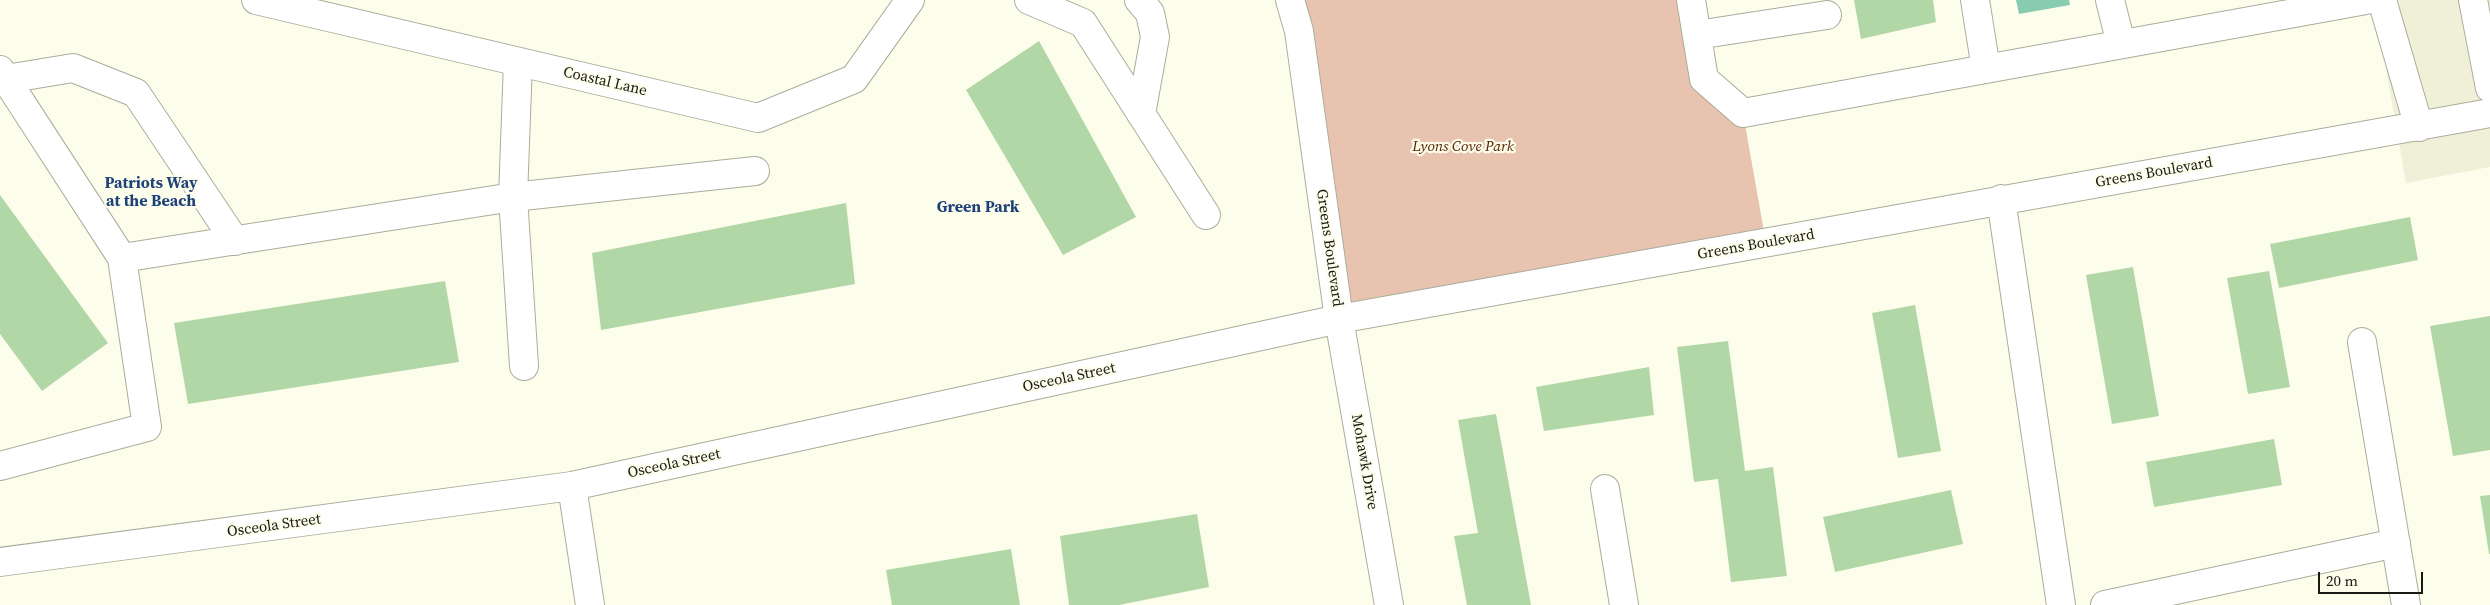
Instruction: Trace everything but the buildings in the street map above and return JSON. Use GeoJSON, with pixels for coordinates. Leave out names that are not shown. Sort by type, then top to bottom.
{"type":"FeatureCollection","features":[{"type":"Feature","properties":{"kind":"street","name":"Coastal Lane"},"geometry":{"type":"LineString","coordinates":[[256,0],[758,118],[854,79],[910,0]]}},
{"type":"Feature","properties":{"kind":"street"},"geometry":{"type":"LineString","coordinates":[[1029,0],[1083,23],[1206,215]]}},
{"type":"Feature","properties":{"kind":"street"},"geometry":{"type":"LineString","coordinates":[[1139,0],[1150,13],[1155,37],[1141,114]]}},
{"type":"Feature","properties":{"kind":"street","name":"Greens Boulevard"},"geometry":{"type":"LineString","coordinates":[[1290,0],[1299,31],[1339,319],[2490,113]]}},
{"type":"Feature","properties":{"kind":"street"},"geometry":{"type":"LineString","coordinates":[[1691,0],[1704,79],[1743,113],[2366,0]]}},
{"type":"Feature","properties":{"kind":"street"},"geometry":{"type":"LineString","coordinates":[[1975,0],[1986,69]]}},
{"type":"Feature","properties":{"kind":"street"},"geometry":{"type":"LineString","coordinates":[[2110,0],[2121,44]]}},
{"type":"Feature","properties":{"kind":"street"},"geometry":{"type":"LineString","coordinates":[[2382,0],[2418,127]]}},
{"type":"Feature","properties":{"kind":"street"},"geometry":{"type":"LineString","coordinates":[[2473,0],[2490,88]]}},
{"type":"Feature","properties":{"kind":"street"},"geometry":{"type":"LineString","coordinates":[[1697,35],[1827,15]]}},
{"type":"Feature","properties":{"kind":"street"},"geometry":{"type":"LineString","coordinates":[[518,62],[513,197],[524,366]]}},
{"type":"Feature","properties":{"kind":"street"},"geometry":{"type":"LineString","coordinates":[[0,466],[147,426],[122,258],[3,74],[73,68],[136,93],[235,240]]}},
{"type":"Feature","properties":{"kind":"street"},"geometry":{"type":"LineString","coordinates":[[122,258],[513,197],[755,171]]}},
{"type":"Feature","properties":{"kind":"street"},"geometry":{"type":"LineString","coordinates":[[2001,200],[2061,605]]}},
{"type":"Feature","properties":{"kind":"street","name":"Osceola Street"},"geometry":{"type":"LineString","coordinates":[[0,562],[572,486],[1339,319]]}},
{"type":"Feature","properties":{"kind":"street","name":"Mohawk Drive"},"geometry":{"type":"LineString","coordinates":[[1339,319],[1389,605]]}},
{"type":"Feature","properties":{"kind":"street"},"geometry":{"type":"LineString","coordinates":[[2362,342],[2406,605]]}},
{"type":"Feature","properties":{"kind":"street"},"geometry":{"type":"LineString","coordinates":[[572,486],[590,605]]}},
{"type":"Feature","properties":{"kind":"street"},"geometry":{"type":"LineString","coordinates":[[1605,489],[1624,605]]}},
{"type":"Feature","properties":{"kind":"street"},"geometry":{"type":"LineString","coordinates":[[2106,605],[2396,543]]}},
{"type":"Feature","properties":{"kind":"shaded area"},"geometry":{"type":"Polygon","coordinates":[[[2016,0],[2069,0],[2070,5],[2019,14],[2016,0]]]}},
{"type":"Feature","properties":{"kind":"shaded area"},"geometry":{"type":"Polygon","coordinates":[[[2374,0],[2490,0],[2490,167],[2406,183],[2374,0]]]}},
{"type":"Feature","properties":{"kind":"green space","name":"Lyons Cove Park"},"geometry":{"type":"Polygon","coordinates":[[[1290,0],[1691,0],[1704,79],[1743,113],[1766,243],[1339,319],[1290,0]]]}},
{"type":"Feature","properties":{"kind":"district","name":"Patriots Way at the Beach"},"geometry":{"type":"Point","coordinates":[151,193]}},
{"type":"Feature","properties":{"kind":"district","name":"Green Park"},"geometry":{"type":"Point","coordinates":[978,208]}}]}
